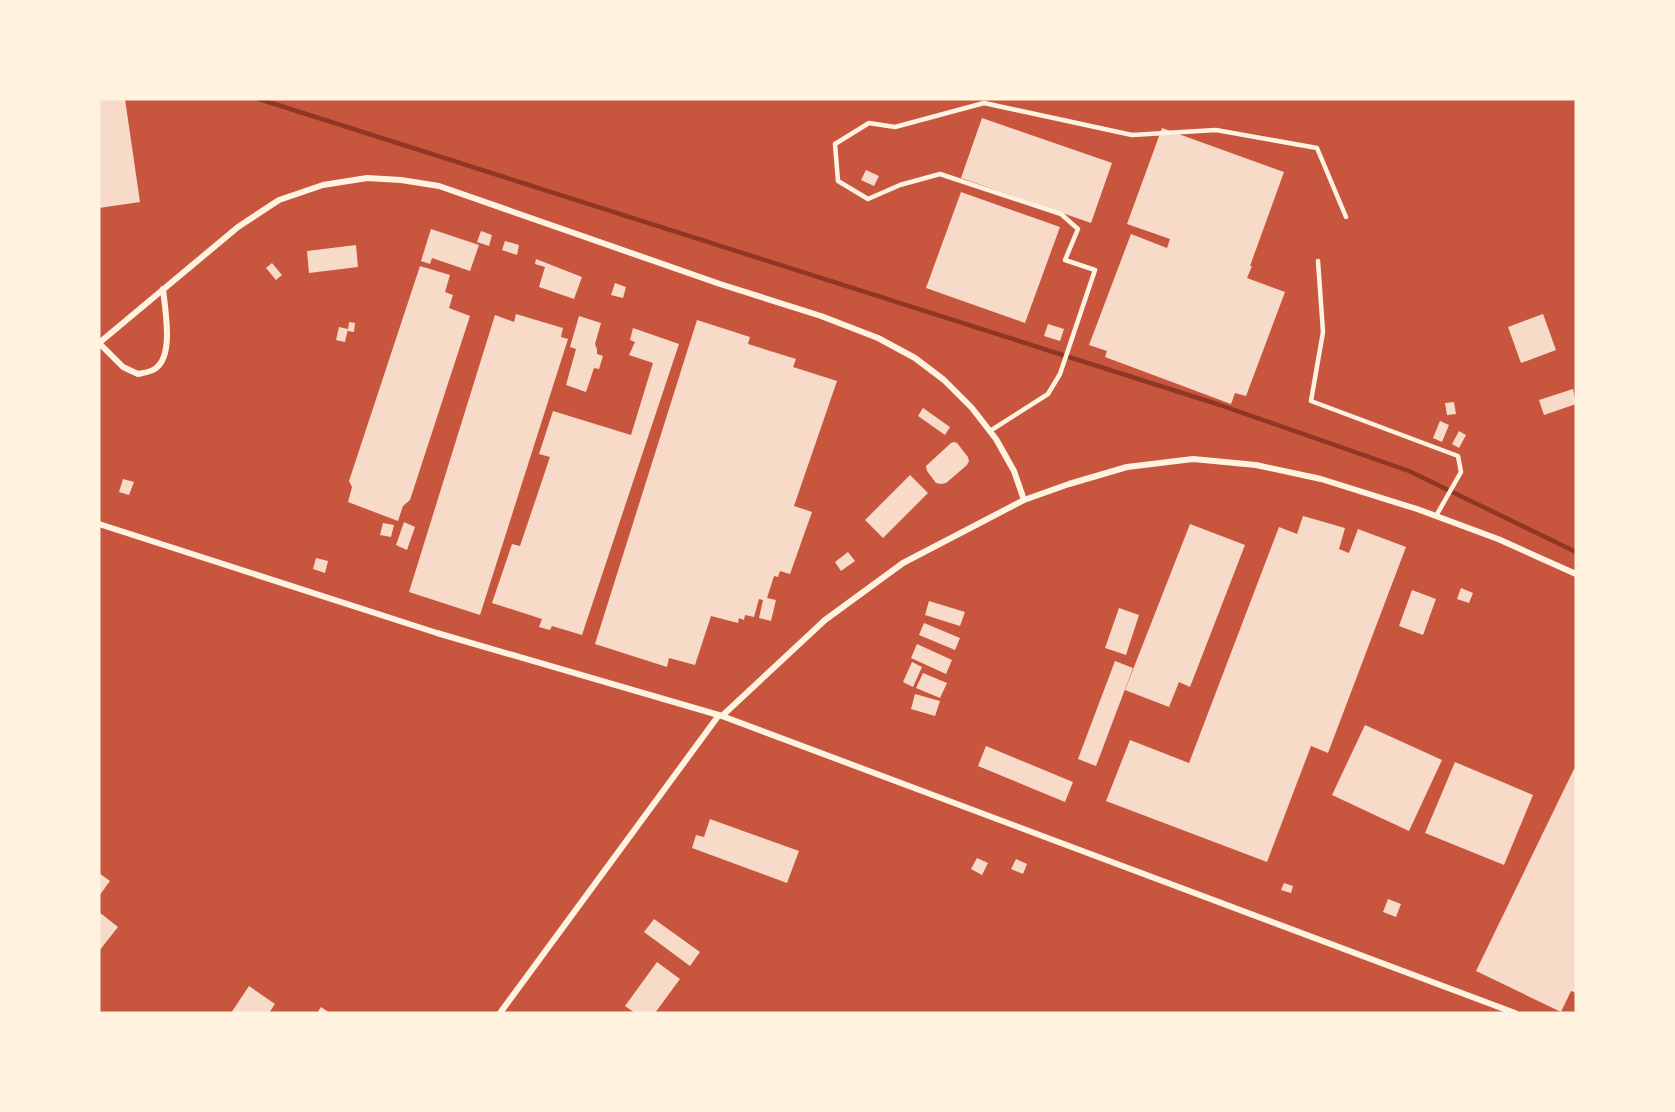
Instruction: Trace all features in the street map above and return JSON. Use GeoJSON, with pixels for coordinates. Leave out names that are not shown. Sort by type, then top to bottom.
{"type":"FeatureCollection","features":[{"type":"Feature","properties":{"kind":"street"},"geometry":{"type":"LineString","coordinates":[[163,289],[166,355],[156,369],[138,374],[123,367],[99,343],[163,289],[238,227],[279,200],[323,185],[367,178],[439,186],[720,284],[821,316],[878,338],[915,358],[944,380],[972,408],[996,439],[1014,471],[1024,500]]}},
{"type":"Feature","properties":{"kind":"street"},"geometry":{"type":"LineString","coordinates":[[500,1013],[721,715],[825,620],[903,562],[1024,500],[1069,484],[1127,468],[1193,459],[1256,465],[1321,479],[1417,509],[1498,540],[1576,574]]}},
{"type":"Feature","properties":{"kind":"street"},"geometry":{"type":"LineString","coordinates":[[99,524],[437,633],[721,715],[1515,1013]]}},
{"type":"Feature","properties":{"kind":"lane"},"geometry":{"type":"LineString","coordinates":[[990,431],[1048,394],[1060,374],[1095,270],[1065,260],[1078,229],[1061,214],[940,174],[900,185],[868,199],[838,181],[835,144],[852,133],[870,123],[895,127],[984,103],[1132,135],[1216,130],[1317,148],[1346,217]]}},
{"type":"Feature","properties":{"kind":"lane"},"geometry":{"type":"LineString","coordinates":[[1318,261],[1323,332],[1311,401],[1458,456],[1461,472],[1436,516]]}},
{"type":"Feature","properties":{"kind":"building"},"geometry":{"type":"Polygon","coordinates":[[[99,99],[125,99],[140,202],[99,208],[99,99]]]}},
{"type":"Feature","properties":{"kind":"building"},"geometry":{"type":"Polygon","coordinates":[[[982,118],[1112,163],[1091,223],[961,178],[982,118]]]}},
{"type":"Feature","properties":{"kind":"building"},"geometry":{"type":"Polygon","coordinates":[[[1162,128],[1284,172],[1247,278],[1285,292],[1246,396],[1235,393],[1231,404],[1105,357],[1107,351],[1089,345],[1131,234],[1167,248],[1170,239],[1127,224],[1162,128]]]}},
{"type":"Feature","properties":{"kind":"building"},"geometry":{"type":"Polygon","coordinates":[[[866,170],[879,176],[874,186],[861,180],[866,170]]]}},
{"type":"Feature","properties":{"kind":"building"},"geometry":{"type":"Polygon","coordinates":[[[961,192],[1060,227],[1025,323],[926,288],[961,192]]]}},
{"type":"Feature","properties":{"kind":"building"},"geometry":{"type":"Polygon","coordinates":[[[431,229],[479,245],[470,271],[432,258],[430,264],[421,261],[431,229]]]}},
{"type":"Feature","properties":{"kind":"building"},"geometry":{"type":"Polygon","coordinates":[[[481,231],[492,235],[489,246],[477,242],[481,231]]]}},
{"type":"Feature","properties":{"kind":"building"},"geometry":{"type":"Polygon","coordinates":[[[505,241],[519,245],[517,255],[502,250],[505,241]]]}},
{"type":"Feature","properties":{"kind":"building"},"geometry":{"type":"Polygon","coordinates":[[[356,245],[358,267],[309,273],[307,251],[356,245]]]}},
{"type":"Feature","properties":{"kind":"building"},"geometry":{"type":"Polygon","coordinates":[[[536,259],[582,277],[574,299],[539,287],[545,267],[535,264],[536,259]]]}},
{"type":"Feature","properties":{"kind":"building"},"geometry":{"type":"Polygon","coordinates":[[[272,263],[282,275],[276,280],[266,268],[272,263]]]}},
{"type":"Feature","properties":{"kind":"building"},"geometry":{"type":"Polygon","coordinates":[[[420,266],[450,275],[445,292],[453,295],[449,308],[470,316],[410,500],[403,506],[398,521],[348,502],[352,487],[349,481],[420,266]]]}},
{"type":"Feature","properties":{"kind":"building"},"geometry":{"type":"Polygon","coordinates":[[[615,283],[626,287],[623,298],[611,295],[615,283]]]}},
{"type":"Feature","properties":{"kind":"building"},"geometry":{"type":"Polygon","coordinates":[[[516,314],[563,328],[561,337],[568,339],[480,615],[409,592],[495,315],[514,322],[516,314]]]}},
{"type":"Feature","properties":{"kind":"building"},"geometry":{"type":"Polygon","coordinates":[[[1543,314],[1556,350],[1521,363],[1508,327],[1543,314]]]}},
{"type":"Feature","properties":{"kind":"building"},"geometry":{"type":"Polygon","coordinates":[[[579,316],[601,323],[595,344],[597,354],[603,356],[599,369],[594,368],[586,392],[566,385],[576,349],[570,347],[579,316]]]}},
{"type":"Feature","properties":{"kind":"building"},"geometry":{"type":"Polygon","coordinates":[[[697,320],[750,337],[748,344],[796,359],[793,367],[837,381],[794,506],[812,512],[790,574],[780,571],[778,577],[774,576],[767,598],[776,600],[771,621],[759,618],[763,600],[759,599],[754,617],[745,615],[744,620],[739,618],[738,623],[711,616],[695,665],[669,658],[667,667],[595,644],[697,320]]]}},
{"type":"Feature","properties":{"kind":"building"},"geometry":{"type":"Polygon","coordinates":[[[349,322],[355,323],[354,332],[348,331],[349,322]]]}},
{"type":"Feature","properties":{"kind":"building"},"geometry":{"type":"Polygon","coordinates":[[[1048,324],[1064,329],[1060,341],[1044,336],[1048,324]]]}},
{"type":"Feature","properties":{"kind":"building"},"geometry":{"type":"Polygon","coordinates":[[[339,327],[348,329],[345,342],[336,340],[339,327]]]}},
{"type":"Feature","properties":{"kind":"building"},"geometry":{"type":"Polygon","coordinates":[[[633,328],[679,344],[582,635],[552,626],[550,630],[539,627],[542,619],[492,603],[512,544],[520,546],[550,457],[539,454],[553,411],[631,435],[653,363],[629,355],[635,342],[630,340],[633,328]]]}},
{"type":"Feature","properties":{"kind":"building"},"geometry":{"type":"Polygon","coordinates":[[[1573,389],[1576,404],[1544,415],[1539,400],[1573,389]]]}},
{"type":"Feature","properties":{"kind":"building"},"geometry":{"type":"Polygon","coordinates":[[[1454,402],[1456,414],[1447,415],[1445,403],[1454,402]]]}},
{"type":"Feature","properties":{"kind":"building"},"geometry":{"type":"Polygon","coordinates":[[[923,408],[950,427],[945,435],[918,416],[923,408]]]}},
{"type":"Feature","properties":{"kind":"building"},"geometry":{"type":"Polygon","coordinates":[[[1440,421],[1449,425],[1442,442],[1433,438],[1440,421]]]}},
{"type":"Feature","properties":{"kind":"building"},"geometry":{"type":"Polygon","coordinates":[[[1459,431],[1466,435],[1459,448],[1452,444],[1459,431]]]}},
{"type":"Feature","properties":{"kind":"building"},"geometry":{"type":"Polygon","coordinates":[[[954,442],[969,461],[946,483],[936,483],[926,466],[954,442]]]}},
{"type":"Feature","properties":{"kind":"building"},"geometry":{"type":"Polygon","coordinates":[[[910,475],[928,493],[883,538],[865,520],[910,475]]]}},
{"type":"Feature","properties":{"kind":"building"},"geometry":{"type":"Polygon","coordinates":[[[123,479],[134,482],[129,495],[119,492],[123,479]]]}},
{"type":"Feature","properties":{"kind":"building"},"geometry":{"type":"Polygon","coordinates":[[[1303,516],[1345,528],[1339,549],[1349,553],[1358,529],[1406,547],[1328,753],[1311,746],[1267,862],[1106,801],[1130,740],[1189,763],[1279,527],[1297,534],[1303,516]]]}},
{"type":"Feature","properties":{"kind":"building"},"geometry":{"type":"Polygon","coordinates":[[[404,522],[415,527],[407,550],[396,545],[404,522]]]}},
{"type":"Feature","properties":{"kind":"building"},"geometry":{"type":"Polygon","coordinates":[[[383,523],[394,525],[391,537],[380,535],[383,523]]]}},
{"type":"Feature","properties":{"kind":"building"},"geometry":{"type":"Polygon","coordinates":[[[1190,524],[1245,545],[1190,687],[1179,682],[1169,707],[1125,690],[1190,524]]]}},
{"type":"Feature","properties":{"kind":"building"},"geometry":{"type":"Polygon","coordinates":[[[848,552],[855,561],[841,571],[835,562],[848,552]]]}},
{"type":"Feature","properties":{"kind":"building"},"geometry":{"type":"Polygon","coordinates":[[[316,558],[328,561],[325,573],[313,569],[316,558]]]}},
{"type":"Feature","properties":{"kind":"building"},"geometry":{"type":"Polygon","coordinates":[[[1461,588],[1473,593],[1469,603],[1457,599],[1461,588]]]}},
{"type":"Feature","properties":{"kind":"building"},"geometry":{"type":"Polygon","coordinates":[[[1412,590],[1436,599],[1423,635],[1399,626],[1412,590]]]}},
{"type":"Feature","properties":{"kind":"building"},"geometry":{"type":"Polygon","coordinates":[[[929,601],[965,612],[960,626],[925,615],[929,601]]]}},
{"type":"Feature","properties":{"kind":"building"},"geometry":{"type":"Polygon","coordinates":[[[1119,608],[1139,615],[1126,655],[1105,648],[1119,608]]]}},
{"type":"Feature","properties":{"kind":"building"},"geometry":{"type":"Polygon","coordinates":[[[924,623],[960,638],[955,650],[919,635],[924,623]]]}},
{"type":"Feature","properties":{"kind":"building"},"geometry":{"type":"Polygon","coordinates":[[[917,644],[952,660],[946,674],[911,658],[917,644]]]}},
{"type":"Feature","properties":{"kind":"building"},"geometry":{"type":"Polygon","coordinates":[[[1115,661],[1133,668],[1096,766],[1078,759],[1115,661]]]}},
{"type":"Feature","properties":{"kind":"building"},"geometry":{"type":"Polygon","coordinates":[[[912,662],[922,667],[913,687],[903,682],[912,662]]]}},
{"type":"Feature","properties":{"kind":"building"},"geometry":{"type":"Polygon","coordinates":[[[923,673],[947,683],[940,698],[916,688],[923,673]]]}},
{"type":"Feature","properties":{"kind":"building"},"geometry":{"type":"Polygon","coordinates":[[[915,694],[940,701],[935,716],[911,709],[915,694]]]}},
{"type":"Feature","properties":{"kind":"building"},"geometry":{"type":"Polygon","coordinates":[[[1365,725],[1442,760],[1409,831],[1332,795],[1365,725]]]}},
{"type":"Feature","properties":{"kind":"building"},"geometry":{"type":"Polygon","coordinates":[[[986,746],[1073,782],[1065,802],[978,766],[986,746]]]}},
{"type":"Feature","properties":{"kind":"building"},"geometry":{"type":"Polygon","coordinates":[[[1455,762],[1533,795],[1504,865],[1425,833],[1455,762]]]}},
{"type":"Feature","properties":{"kind":"building"},"geometry":{"type":"Polygon","coordinates":[[[1574,769],[1576,770],[1576,993],[1571,991],[1561,1012],[1476,971],[1574,769]]]}},
{"type":"Feature","properties":{"kind":"building"},"geometry":{"type":"Polygon","coordinates":[[[710,819],[799,851],[787,883],[692,848],[696,835],[704,837],[710,819]]]}},
{"type":"Feature","properties":{"kind":"building"},"geometry":{"type":"Polygon","coordinates":[[[977,858],[988,863],[982,875],[971,869],[977,858]]]}},
{"type":"Feature","properties":{"kind":"building"},"geometry":{"type":"Polygon","coordinates":[[[1016,859],[1027,864],[1023,874],[1011,869],[1016,859]]]}},
{"type":"Feature","properties":{"kind":"building"},"geometry":{"type":"Polygon","coordinates":[[[99,873],[110,881],[99,896],[99,873]]]}},
{"type":"Feature","properties":{"kind":"building"},"geometry":{"type":"Polygon","coordinates":[[[1284,883],[1293,886],[1291,893],[1281,890],[1284,883]]]}},
{"type":"Feature","properties":{"kind":"building"},"geometry":{"type":"Polygon","coordinates":[[[1388,899],[1401,904],[1396,917],[1383,912],[1388,899]]]}},
{"type":"Feature","properties":{"kind":"building"},"geometry":{"type":"Polygon","coordinates":[[[99,912],[118,927],[99,951],[99,912]]]}},
{"type":"Feature","properties":{"kind":"building"},"geometry":{"type":"Polygon","coordinates":[[[654,919],[700,952],[690,966],[644,932],[654,919]]]}},
{"type":"Feature","properties":{"kind":"building"},"geometry":{"type":"Polygon","coordinates":[[[657,962],[680,979],[655,1013],[635,1013],[625,1006],[657,962]]]}},
{"type":"Feature","properties":{"kind":"building"},"geometry":{"type":"Polygon","coordinates":[[[249,986],[275,1004],[269,1013],[231,1013],[249,986]]]}},
{"type":"Feature","properties":{"kind":"building"},"geometry":{"type":"Polygon","coordinates":[[[321,1007],[330,1013],[317,1013],[321,1007]]]}},
{"type":"Feature","properties":{"kind":"waterway"},"geometry":{"type":"LineString","coordinates":[[259,99],[1220,405],[1409,471],[1576,552]]}}]}
